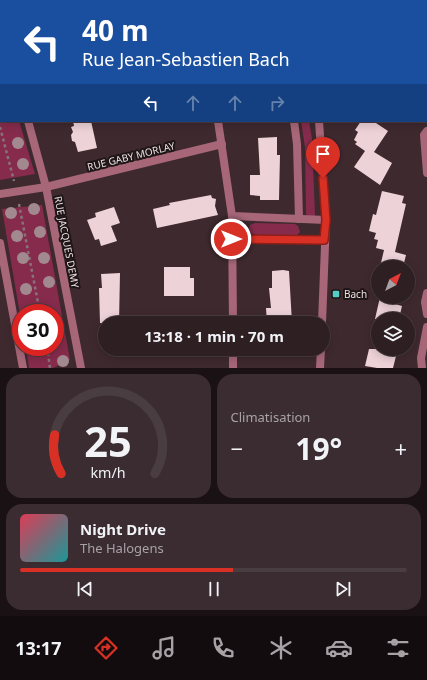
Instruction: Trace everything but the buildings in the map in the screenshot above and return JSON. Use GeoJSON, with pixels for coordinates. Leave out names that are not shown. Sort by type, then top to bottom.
{"type":"FeatureCollection","features":[{"type":"Feature","properties":{"kind":"street","name":"RUE JACQUES DEMY"},"geometry":{"type":"LineString","coordinates":[[28,122],[46,187],[81,368]]}},
{"type":"Feature","properties":{"kind":"street"},"geometry":{"type":"LineString","coordinates":[[218,122],[232,216],[233,316]]}},
{"type":"Feature","properties":{"kind":"street"},"geometry":{"type":"LineString","coordinates":[[294,122],[297,144],[299,219]]}},
{"type":"Feature","properties":{"kind":"street"},"geometry":{"type":"LineString","coordinates":[[320,122],[326,220],[324,240],[322,316]]}},
{"type":"Feature","properties":{"kind":"street"},"geometry":{"type":"LineString","coordinates":[[427,131],[424,135],[427,173]]}},
{"type":"Feature","properties":{"kind":"street","name":"RUE GABY MORLAY"},"geometry":{"type":"LineString","coordinates":[[0,194],[46,187],[222,144]]}},
{"type":"Feature","properties":{"kind":"street"},"geometry":{"type":"LineString","coordinates":[[232,216],[326,220]]}},
{"type":"Feature","properties":{"kind":"street"},"geometry":{"type":"LineString","coordinates":[[231,239],[324,240]]}},
{"type":"Feature","properties":{"kind":"street"},"geometry":{"type":"LineString","coordinates":[[0,243],[23,368]]}},
{"type":"Feature","properties":{"kind":"street"},"geometry":{"type":"LineString","coordinates":[[427,293],[425,302],[427,314]]}},
{"type":"Feature","properties":{"kind":"street"},"geometry":{"type":"LineString","coordinates":[[422,368],[421,358],[427,327]]}},
{"type":"Feature","properties":{"kind":"street"},"geometry":{"type":"LineString","coordinates":[[233,356],[234,368]]}},
{"type":"Feature","properties":{"kind":"street"},"geometry":{"type":"LineString","coordinates":[[320,368],[321,356]]}},
{"type":"Feature","properties":{"kind":"path"},"geometry":{"type":"LineString","coordinates":[[0,127],[22,215],[38,304]]}},
{"type":"Feature","properties":{"kind":"path"},"geometry":{"type":"LineString","coordinates":[[48,356],[50,368]]}},
{"type":"Feature","properties":{"kind":"shaded area"},"geometry":{"type":"Polygon","coordinates":[[[0,122],[19,122],[35,174],[0,180],[0,122]]]}},
{"type":"Feature","properties":{"kind":"shaded area"},"geometry":{"type":"Polygon","coordinates":[[[301,122],[309,122],[312,139],[315,215],[313,217],[309,217],[306,214],[305,147],[301,122]]]}},
{"type":"Feature","properties":{"kind":"shaded area"},"geometry":{"type":"Polygon","coordinates":[[[42,205],[60,304],[18,304],[2,209],[42,205]]]}},
{"type":"Feature","properties":{"kind":"shaded area"},"geometry":{"type":"Polygon","coordinates":[[[255,223],[295,224],[298,226],[300,232],[296,236],[255,235],[251,233],[249,229],[250,225],[255,223]]]}},
{"type":"Feature","properties":{"kind":"shaded area"},"geometry":{"type":"Polygon","coordinates":[[[64,327],[70,360],[53,368],[29,368],[27,356],[64,356],[64,327]]]}},
{"type":"Feature","properties":{"kind":"place","name":"Bach"},"geometry":{"type":"Point","coordinates":[336,294]}},
{"type":"Feature","properties":{"kind":"route"},"geometry":{"type":"LineString","coordinates":[[231,239],[324,240],[326,220],[323,178]]}}]}
